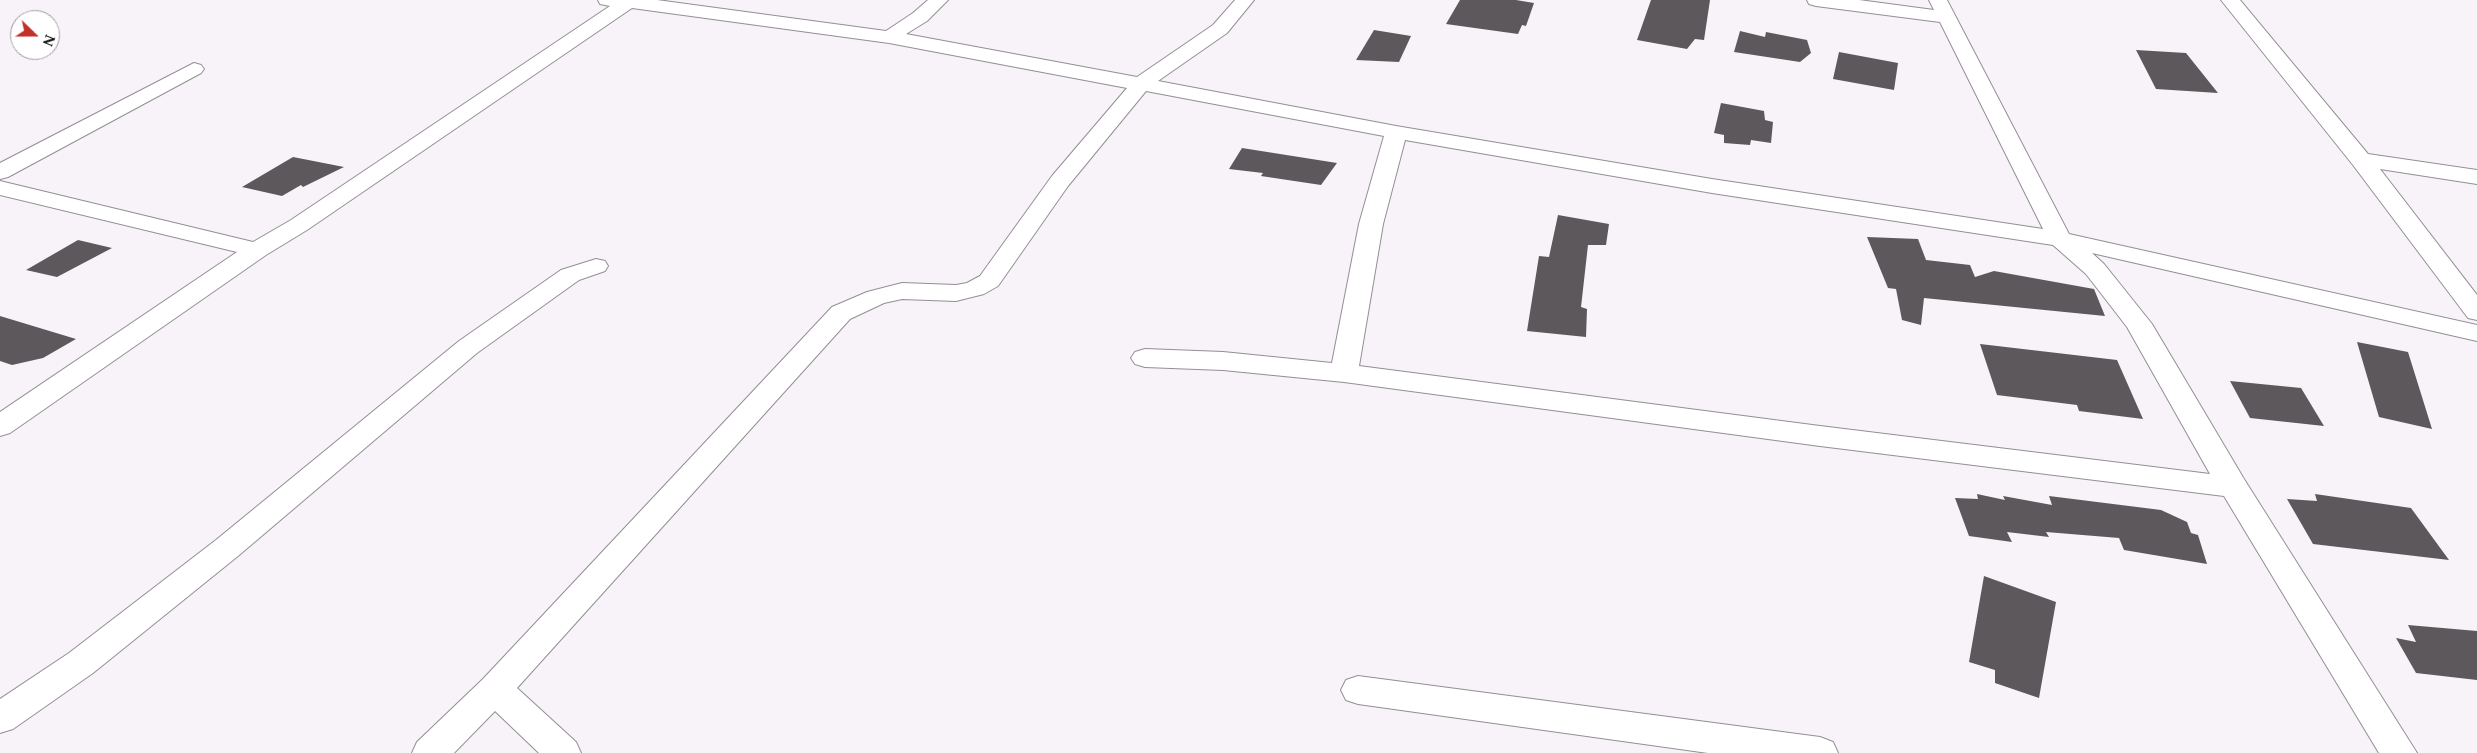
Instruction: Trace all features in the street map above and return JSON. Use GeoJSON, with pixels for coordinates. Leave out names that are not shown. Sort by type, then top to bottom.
{"type":"FeatureCollection","features":[{"type":"Feature","properties":{"kind":"street"},"geometry":{"type":"LineString","coordinates":[[890,37],[920,17],[939,0]]}},
{"type":"Feature","properties":{"kind":"street"},"geometry":{"type":"LineString","coordinates":[[430,753],[495,688],[841,313],[876,298],[902,291],[956,293],[975,289],[989,281],[1060,180],[1142,83],[1220,29],[1245,0]]}},
{"type":"Feature","properties":{"kind":"street"},"geometry":{"type":"LineString","coordinates":[[1816,0],[1942,9],[2060,239],[2095,269],[2139,324],[2234,487],[2399,753]]}},
{"type":"Feature","properties":{"kind":"street"},"geometry":{"type":"LineString","coordinates":[[2230,0],[2361,160],[2477,312]]}},
{"type":"Feature","properties":{"kind":"street"},"geometry":{"type":"LineString","coordinates":[[0,426],[257,250],[300,225],[617,2],[697,10],[890,37],[1396,132],[1712,186],[2060,239],[2477,333]]}},
{"type":"Feature","properties":{"kind":"street"},"geometry":{"type":"LineString","coordinates":[[0,172],[194,69]]}},
{"type":"Feature","properties":{"kind":"street"},"geometry":{"type":"LineString","coordinates":[[1344,373],[1371,224],[1396,132]]}},
{"type":"Feature","properties":{"kind":"street"},"geometry":{"type":"LineString","coordinates":[[2361,160],[2477,177]]}},
{"type":"Feature","properties":{"kind":"street"},"geometry":{"type":"LineString","coordinates":[[0,188],[257,250]]}},
{"type":"Feature","properties":{"kind":"street"},"geometry":{"type":"LineString","coordinates":[[0,718],[81,663],[227,548],[468,347],[570,275],[596,266]]}},
{"type":"Feature","properties":{"kind":"street"},"geometry":{"type":"LineString","coordinates":[[1145,358],[1223,361],[1344,373],[1810,435],[2234,487]]}},
{"type":"Feature","properties":{"kind":"street"},"geometry":{"type":"LineString","coordinates":[[495,688],[563,753]]}},
{"type":"Feature","properties":{"kind":"street"},"geometry":{"type":"LineString","coordinates":[[1358,690],[1820,753]]}},
{"type":"Feature","properties":{"kind":"building"},"geometry":{"type":"Polygon","coordinates":[[[1460,0],[1516,0],[1534,3],[1526,26],[1522,25],[1518,34],[1446,24],[1460,0]]]}},
{"type":"Feature","properties":{"kind":"building"},"geometry":{"type":"Polygon","coordinates":[[[1651,0],[1710,0],[1704,40],[1695,39],[1687,49],[1637,40],[1651,0]]]}},
{"type":"Feature","properties":{"kind":"building"},"geometry":{"type":"Polygon","coordinates":[[[1374,30],[1411,36],[1399,62],[1356,60],[1374,30]]]}},
{"type":"Feature","properties":{"kind":"building"},"geometry":{"type":"Polygon","coordinates":[[[1740,31],[1765,37],[1766,32],[1807,40],[1811,53],[1800,62],[1734,52],[1740,31]]]}},
{"type":"Feature","properties":{"kind":"building"},"geometry":{"type":"Polygon","coordinates":[[[2136,50],[2186,53],[2218,93],[2156,89],[2136,50]]]}},
{"type":"Feature","properties":{"kind":"building"},"geometry":{"type":"Polygon","coordinates":[[[1839,52],[1898,63],[1894,90],[1833,79],[1839,52]]]}},
{"type":"Feature","properties":{"kind":"building"},"geometry":{"type":"Polygon","coordinates":[[[1721,103],[1764,111],[1765,120],[1773,122],[1771,143],[1751,140],[1750,145],[1724,143],[1724,135],[1714,133],[1721,103]]]}},
{"type":"Feature","properties":{"kind":"building"},"geometry":{"type":"Polygon","coordinates":[[[1242,148],[1337,163],[1321,185],[1261,176],[1263,173],[1229,169],[1242,148]]]}},
{"type":"Feature","properties":{"kind":"building"},"geometry":{"type":"Polygon","coordinates":[[[293,157],[344,167],[303,187],[301,185],[282,196],[242,187],[293,157]]]}},
{"type":"Feature","properties":{"kind":"building"},"geometry":{"type":"Polygon","coordinates":[[[1558,215],[1609,224],[1606,245],[1588,245],[1581,307],[1587,309],[1586,337],[1527,331],[1539,256],[1549,257],[1558,215]]]}},
{"type":"Feature","properties":{"kind":"building"},"geometry":{"type":"Polygon","coordinates":[[[1867,237],[1918,239],[1926,260],[1970,265],[1975,277],[1994,271],[2094,289],[2105,316],[1924,298],[1921,325],[1902,320],[1896,289],[1888,288],[1867,237]]]}},
{"type":"Feature","properties":{"kind":"building"},"geometry":{"type":"Polygon","coordinates":[[[78,240],[112,248],[57,277],[26,270],[78,240]]]}},
{"type":"Feature","properties":{"kind":"building"},"geometry":{"type":"Polygon","coordinates":[[[0,316],[76,339],[43,358],[12,365],[0,361],[0,316]]]}},
{"type":"Feature","properties":{"kind":"building"},"geometry":{"type":"Polygon","coordinates":[[[2357,342],[2408,352],[2432,429],[2379,417],[2357,342]]]}},
{"type":"Feature","properties":{"kind":"building"},"geometry":{"type":"Polygon","coordinates":[[[1980,344],[2117,360],[2143,419],[2079,411],[2077,405],[1997,395],[1980,344]]]}},
{"type":"Feature","properties":{"kind":"building"},"geometry":{"type":"Polygon","coordinates":[[[2230,381],[2301,388],[2324,426],[2250,418],[2230,381]]]}},
{"type":"Feature","properties":{"kind":"building"},"geometry":{"type":"Polygon","coordinates":[[[1977,494],[2005,500],[2003,496],[2052,505],[2049,496],[2161,510],[2187,522],[2191,533],[2198,535],[2207,564],[2124,550],[2119,538],[2046,532],[2049,537],[2007,532],[2012,542],[1969,536],[1955,498],[1978,499],[1977,494]]]}},
{"type":"Feature","properties":{"kind":"building"},"geometry":{"type":"Polygon","coordinates":[[[2315,494],[2411,508],[2449,560],[2313,544],[2287,499],[2317,501],[2315,494]]]}},
{"type":"Feature","properties":{"kind":"building"},"geometry":{"type":"Polygon","coordinates":[[[1984,576],[2056,602],[2039,698],[1995,683],[1995,670],[1969,662],[1984,576]]]}},
{"type":"Feature","properties":{"kind":"building"},"geometry":{"type":"Polygon","coordinates":[[[2408,625],[2477,631],[2477,680],[2416,673],[2396,638],[2416,642],[2408,625]]]}}]}
